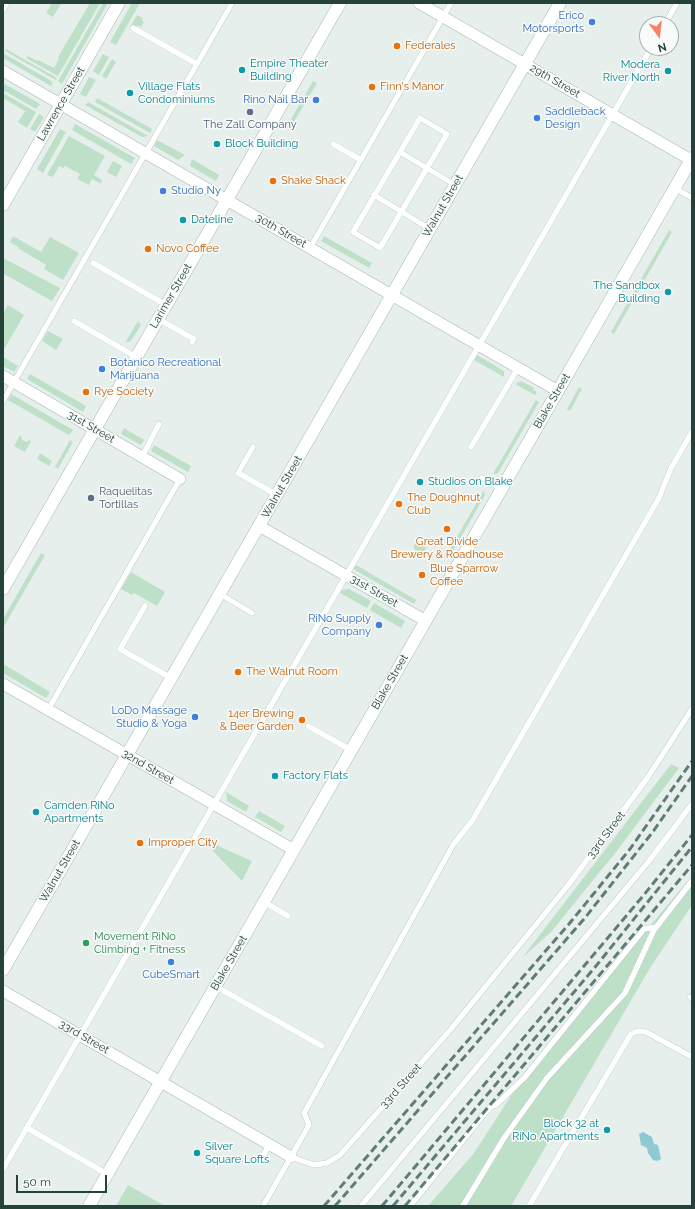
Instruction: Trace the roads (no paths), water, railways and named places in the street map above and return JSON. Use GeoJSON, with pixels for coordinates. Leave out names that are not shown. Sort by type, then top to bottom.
{"type":"FeatureCollection","features":[{"type":"Feature","properties":{"kind":"street","name":"Lawrence Street"},"geometry":{"type":"LineString","coordinates":[[3,204],[119,3]]}},
{"type":"Feature","properties":{"kind":"street","name":"Larimer Street"},"geometry":{"type":"LineString","coordinates":[[3,588],[340,3]]}},
{"type":"Feature","properties":{"kind":"street","name":"29th Street"},"geometry":{"type":"LineString","coordinates":[[419,3],[691,159]]}},
{"type":"Feature","properties":{"kind":"street","name":"Walnut Street"},"geometry":{"type":"LineString","coordinates":[[3,970],[560,3]]}},
{"type":"Feature","properties":{"kind":"street","name":"30th Street"},"geometry":{"type":"LineString","coordinates":[[3,71],[558,390]]}},
{"type":"Feature","properties":{"kind":"street","name":"Blake Street"},"geometry":{"type":"LineString","coordinates":[[89,1206],[691,159]]}},
{"type":"Feature","properties":{"kind":"street","name":"31st Street"},"geometry":{"type":"LineString","coordinates":[[3,376],[180,479]]}},
{"type":"Feature","properties":{"kind":"street","name":"31st Street"},"geometry":{"type":"LineString","coordinates":[[259,526],[426,621]]}},
{"type":"Feature","properties":{"kind":"street","name":"32nd Street"},"geometry":{"type":"LineString","coordinates":[[3,684],[294,850]]}},
{"type":"Feature","properties":{"kind":"street","name":"33rd Street"},"geometry":{"type":"LineString","coordinates":[[3,991],[291,1157]]}},
{"type":"Feature","properties":{"kind":"lane"},"geometry":{"type":"LineString","coordinates":[[3,10],[7,3]]}},
{"type":"Feature","properties":{"kind":"lane"},"geometry":{"type":"LineString","coordinates":[[3,401],[232,3]]}},
{"type":"Feature","properties":{"kind":"lane"},"geometry":{"type":"LineString","coordinates":[[310,248],[451,3]]}},
{"type":"Feature","properties":{"kind":"lane"},"geometry":{"type":"LineString","coordinates":[[670,16],[677,3]]}},
{"type":"Feature","properties":{"kind":"lane"},"geometry":{"type":"LineString","coordinates":[[133,28],[197,64]]}},
{"type":"Feature","properties":{"kind":"lane"},"geometry":{"type":"LineString","coordinates":[[3,1169],[646,56]]}},
{"type":"Feature","properties":{"kind":"lane"},"geometry":{"type":"LineString","coordinates":[[420,118],[447,134],[427,168],[380,248],[352,232],[420,118]]}},
{"type":"Feature","properties":{"kind":"lane"},"geometry":{"type":"LineString","coordinates":[[333,144],[361,160]]}},
{"type":"Feature","properties":{"kind":"lane"},"geometry":{"type":"LineString","coordinates":[[400,152],[455,185]]}},
{"type":"Feature","properties":{"kind":"lane"},"geometry":{"type":"LineString","coordinates":[[675,188],[692,198]]}},
{"type":"Feature","properties":{"kind":"lane"},"geometry":{"type":"LineString","coordinates":[[374,195],[430,229]]}},
{"type":"Feature","properties":{"kind":"lane"},"geometry":{"type":"LineString","coordinates":[[93,263],[166,305]]}},
{"type":"Feature","properties":{"kind":"lane"},"geometry":{"type":"LineString","coordinates":[[158,319],[194,339],[192,342]]}},
{"type":"Feature","properties":{"kind":"lane"},"geometry":{"type":"LineString","coordinates":[[74,321],[136,357]]}},
{"type":"Feature","properties":{"kind":"lane"},"geometry":{"type":"LineString","coordinates":[[471,447],[518,368]]}},
{"type":"Feature","properties":{"kind":"lane"},"geometry":{"type":"LineString","coordinates":[[142,457],[159,424]]}},
{"type":"Feature","properties":{"kind":"lane"},"geometry":{"type":"LineString","coordinates":[[263,1206],[309,1125],[304,1113],[310,1101],[453,845],[472,821],[655,504],[671,468],[692,432]]}},
{"type":"Feature","properties":{"kind":"lane"},"geometry":{"type":"LineString","coordinates":[[253,447],[238,473],[277,495]]}},
{"type":"Feature","properties":{"kind":"lane"},"geometry":{"type":"LineString","coordinates":[[482,478],[502,488]]}},
{"type":"Feature","properties":{"kind":"lane"},"geometry":{"type":"LineString","coordinates":[[48,710],[180,479]]}},
{"type":"Feature","properties":{"kind":"lane"},"geometry":{"type":"LineString","coordinates":[[220,594],[252,613]]}},
{"type":"Feature","properties":{"kind":"lane"},"geometry":{"type":"LineString","coordinates":[[145,606],[120,648],[171,678]]}},
{"type":"Feature","properties":{"kind":"lane","name":"33rd Street"},"geometry":{"type":"LineString","coordinates":[[291,1157],[314,1164],[327,1163],[340,1155],[451,1029],[574,877],[648,777],[692,709]]}},
{"type":"Feature","properties":{"kind":"lane"},"geometry":{"type":"LineString","coordinates":[[308,726],[351,750]]}},
{"type":"Feature","properties":{"kind":"lane"},"geometry":{"type":"LineString","coordinates":[[361,1206],[649,861],[692,804]]}},
{"type":"Feature","properties":{"kind":"lane"},"geometry":{"type":"LineString","coordinates":[[463,1206],[504,1138],[547,1078],[625,993],[656,927],[692,882]]}},
{"type":"Feature","properties":{"kind":"lane"},"geometry":{"type":"LineString","coordinates":[[264,902],[288,916]]}},
{"type":"Feature","properties":{"kind":"lane"},"geometry":{"type":"LineString","coordinates":[[410,1206],[492,1106],[496,1105],[525,1077],[644,929],[656,927]]}},
{"type":"Feature","properties":{"kind":"lane"},"geometry":{"type":"LineString","coordinates":[[215,986],[322,1046]]}},
{"type":"Feature","properties":{"kind":"lane"},"geometry":{"type":"LineString","coordinates":[[530,1206],[631,1034],[638,1031],[646,1032],[692,1057]]}},
{"type":"Feature","properties":{"kind":"lane"},"geometry":{"type":"LineString","coordinates":[[27,1128],[107,1174]]}},
{"type":"Feature","properties":{"kind":"lane"},"geometry":{"type":"LineString","coordinates":[[261,1158],[270,1144]]}},
{"type":"Feature","properties":{"kind":"water"},"geometry":{"type":"Polygon","coordinates":[[[643,1132],[652,1137],[654,1144],[658,1145],[661,1159],[657,1161],[653,1160],[648,1153],[647,1148],[641,1145],[639,1134],[643,1132]]]}},
{"type":"Feature","properties":{"kind":"railway"},"geometry":{"type":"LineString","coordinates":[[324,1206],[569,924],[630,849],[692,761]]}},
{"type":"Feature","properties":{"kind":"railway"},"geometry":{"type":"LineString","coordinates":[[335,1206],[584,919],[652,833],[692,776]]}},
{"type":"Feature","properties":{"kind":"railway"},"geometry":{"type":"LineString","coordinates":[[382,1206],[643,896],[692,835]]}},
{"type":"Feature","properties":{"kind":"railway"},"geometry":{"type":"LineString","coordinates":[[393,1206],[596,966],[692,847]]}},
{"type":"Feature","properties":{"kind":"railway"},"geometry":{"type":"LineString","coordinates":[[405,1206],[692,865]]}},
{"type":"Feature","properties":{"kind":"place","name":"Erico Motorsports"},"geometry":{"type":"Point","coordinates":[592,22]}},
{"type":"Feature","properties":{"kind":"place","name":"Federales"},"geometry":{"type":"Point","coordinates":[397,46]}},
{"type":"Feature","properties":{"kind":"place","name":"Empire Theater Building"},"geometry":{"type":"Point","coordinates":[242,70]}},
{"type":"Feature","properties":{"kind":"place","name":"Modera River North"},"geometry":{"type":"Point","coordinates":[668,71]}},
{"type":"Feature","properties":{"kind":"place","name":"Finn's Manor"},"geometry":{"type":"Point","coordinates":[372,87]}},
{"type":"Feature","properties":{"kind":"place","name":"Village Flats Condominiums"},"geometry":{"type":"Point","coordinates":[130,93]}},
{"type":"Feature","properties":{"kind":"place","name":"Rino Nail Bar"},"geometry":{"type":"Point","coordinates":[316,100]}},
{"type":"Feature","properties":{"kind":"place","name":"The Zall Company"},"geometry":{"type":"Point","coordinates":[250,112]}},
{"type":"Feature","properties":{"kind":"place","name":"Saddleback Design"},"geometry":{"type":"Point","coordinates":[537,118]}},
{"type":"Feature","properties":{"kind":"place","name":"Block Building"},"geometry":{"type":"Point","coordinates":[217,144]}},
{"type":"Feature","properties":{"kind":"place","name":"Shake Shack"},"geometry":{"type":"Point","coordinates":[273,181]}},
{"type":"Feature","properties":{"kind":"place","name":"Studio Ny"},"geometry":{"type":"Point","coordinates":[163,191]}},
{"type":"Feature","properties":{"kind":"place","name":"Dateline"},"geometry":{"type":"Point","coordinates":[183,220]}},
{"type":"Feature","properties":{"kind":"place","name":"Novo Coffee"},"geometry":{"type":"Point","coordinates":[148,249]}},
{"type":"Feature","properties":{"kind":"place","name":"The Sandbox Building"},"geometry":{"type":"Point","coordinates":[668,292]}},
{"type":"Feature","properties":{"kind":"place","name":"Botanico Recreational Marijuana"},"geometry":{"type":"Point","coordinates":[102,369]}},
{"type":"Feature","properties":{"kind":"place","name":"Rye Society"},"geometry":{"type":"Point","coordinates":[86,392]}},
{"type":"Feature","properties":{"kind":"place","name":"Studios on Blake"},"geometry":{"type":"Point","coordinates":[420,482]}},
{"type":"Feature","properties":{"kind":"place","name":"Raquelitas Tortillas"},"geometry":{"type":"Point","coordinates":[91,498]}},
{"type":"Feature","properties":{"kind":"place","name":"The Doughnut Club"},"geometry":{"type":"Point","coordinates":[399,504]}},
{"type":"Feature","properties":{"kind":"place","name":"Great Divide Brewery & Roadhouse"},"geometry":{"type":"Point","coordinates":[447,529]}},
{"type":"Feature","properties":{"kind":"place","name":"Blue Sparrow Coffee"},"geometry":{"type":"Point","coordinates":[422,575]}},
{"type":"Feature","properties":{"kind":"place","name":"RiNo Supply Company"},"geometry":{"type":"Point","coordinates":[379,625]}},
{"type":"Feature","properties":{"kind":"place","name":"The Walnut Room"},"geometry":{"type":"Point","coordinates":[238,672]}},
{"type":"Feature","properties":{"kind":"place","name":"LoDo Massage Studio & Yoga"},"geometry":{"type":"Point","coordinates":[195,717]}},
{"type":"Feature","properties":{"kind":"place","name":"14er Brewing & Beer Garden"},"geometry":{"type":"Point","coordinates":[302,720]}},
{"type":"Feature","properties":{"kind":"place","name":"Factory Flats"},"geometry":{"type":"Point","coordinates":[275,776]}},
{"type":"Feature","properties":{"kind":"place","name":"Camden RiNo Apartments"},"geometry":{"type":"Point","coordinates":[36,812]}},
{"type":"Feature","properties":{"kind":"place","name":"Improper City"},"geometry":{"type":"Point","coordinates":[140,843]}},
{"type":"Feature","properties":{"kind":"place","name":"Movement RiNo Climbing + Fitness"},"geometry":{"type":"Point","coordinates":[86,943]}},
{"type":"Feature","properties":{"kind":"place","name":"CubeSmart"},"geometry":{"type":"Point","coordinates":[171,962]}},
{"type":"Feature","properties":{"kind":"place","name":"Block 32 at RiNo Apartments"},"geometry":{"type":"Point","coordinates":[607,1130]}},
{"type":"Feature","properties":{"kind":"place","name":"Silver Square Lofts"},"geometry":{"type":"Point","coordinates":[197,1153]}}]}
